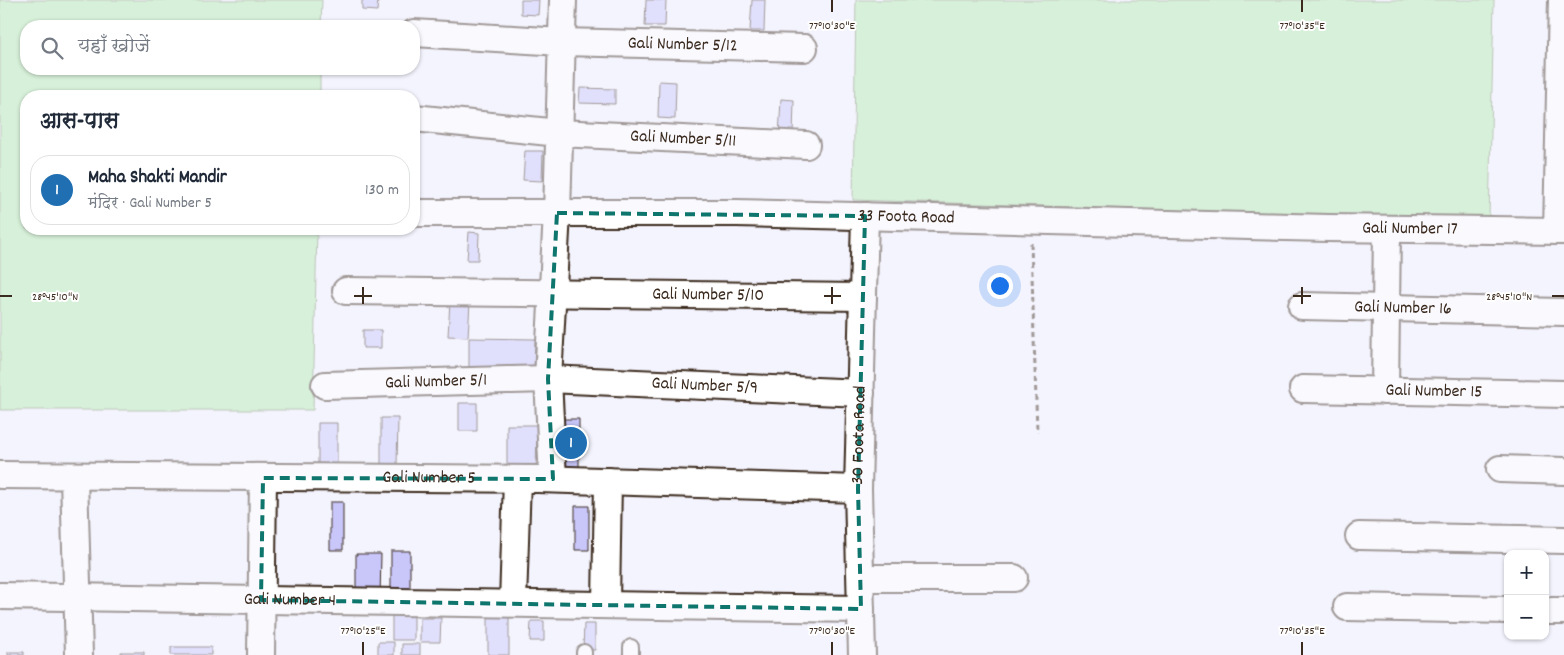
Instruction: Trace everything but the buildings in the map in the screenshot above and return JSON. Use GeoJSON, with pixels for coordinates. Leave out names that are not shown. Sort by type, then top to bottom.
{"type":"FeatureCollection","features":[{"type":"Feature","properties":{"kind":"street"},"geometry":{"type":"LineString","coordinates":[[553,479],[548,379],[557,213],[563,0]]}},
{"type":"Feature","properties":{"kind":"street"},"geometry":{"type":"LineString","coordinates":[[1560,231],[1562,0]]}},
{"type":"Feature","properties":{"kind":"street","name":"Gali Number 5/12"},"geometry":{"type":"LineString","coordinates":[[420,33],[562,42],[804,48]]}},
{"type":"Feature","properties":{"kind":"street","name":"Gali Number 5/11"},"geometry":{"type":"LineString","coordinates":[[420,119],[559,133],[806,145]]}},
{"type":"Feature","properties":{"kind":"street","name":"33 Foota Road"},"geometry":{"type":"LineString","coordinates":[[420,213],[865,216],[1257,226]]}},
{"type":"Feature","properties":{"kind":"street","name":"30 Foota Road"},"geometry":{"type":"LineString","coordinates":[[862,655],[858,489],[865,216]]}},
{"type":"Feature","properties":{"kind":"street","name":"Gali Number 17"},"geometry":{"type":"LineString","coordinates":[[1257,226],[1560,231]]}},
{"type":"Feature","properties":{"kind":"street"},"geometry":{"type":"LineString","coordinates":[[1385,391],[1387,229]]}},
{"type":"Feature","properties":{"kind":"street","name":"Gali Number 5/10"},"geometry":{"type":"LineString","coordinates":[[346,291],[863,297]]}},
{"type":"Feature","properties":{"kind":"street","name":"Gali Number 16"},"geometry":{"type":"LineString","coordinates":[[1302,306],[1564,312]]}},
{"type":"Feature","properties":{"kind":"street","name":"Gali Number 5/1"},"geometry":{"type":"LineString","coordinates":[[325,385],[548,379]]}},
{"type":"Feature","properties":{"kind":"street","name":"Gali Number 5/9"},"geometry":{"type":"LineString","coordinates":[[548,379],[861,394]]}},
{"type":"Feature","properties":{"kind":"street","name":"Gali Number 15"},"geometry":{"type":"LineString","coordinates":[[1304,389],[1564,394]]}},
{"type":"Feature","properties":{"kind":"street"},"geometry":{"type":"LineString","coordinates":[[1500,469],[1564,470]]}},
{"type":"Feature","properties":{"kind":"street","name":"Gali Number 5"},"geometry":{"type":"LineString","coordinates":[[0,475],[553,479],[858,489]]}},
{"type":"Feature","properties":{"kind":"street"},"geometry":{"type":"LineString","coordinates":[[74,477],[79,655]]}},
{"type":"Feature","properties":{"kind":"street"},"geometry":{"type":"LineString","coordinates":[[261,655],[262,478]]}},
{"type":"Feature","properties":{"kind":"street"},"geometry":{"type":"LineString","coordinates":[[513,603],[517,479]]}},
{"type":"Feature","properties":{"kind":"street"},"geometry":{"type":"LineString","coordinates":[[606,604],[608,480]]}},
{"type":"Feature","properties":{"kind":"street"},"geometry":{"type":"LineString","coordinates":[[1359,536],[1564,540]]}},
{"type":"Feature","properties":{"kind":"street"},"geometry":{"type":"LineString","coordinates":[[861,578],[1014,578]]}},
{"type":"Feature","properties":{"kind":"street","name":"Gali Number 4"},"geometry":{"type":"LineString","coordinates":[[0,596],[580,603],[861,609]]}},
{"type":"Feature","properties":{"kind":"street"},"geometry":{"type":"LineString","coordinates":[[1347,608],[1504,610]]}},
{"type":"Feature","properties":{"kind":"street"},"geometry":{"type":"LineString","coordinates":[[1549,611],[1564,611]]}},
{"type":"Feature","properties":{"kind":"path"},"geometry":{"type":"LineString","coordinates":[[1030,220],[1037,432]]}},
{"type":"Feature","properties":{"kind":"highlighted area"},"geometry":{"type":"Polygon","coordinates":[[[557,213],[865,216],[858,489],[861,609],[261,600],[263,478],[553,479],[548,379],[557,213]]]}},
{"type":"Feature","properties":{"kind":"green space"},"geometry":{"type":"Polygon","coordinates":[[[0,0],[322,0],[321,20],[20,20],[20,75],[320,75],[320,90],[20,90],[20,235],[317,235],[313,410],[0,410],[0,0]]]}},
{"type":"Feature","properties":{"kind":"green space"},"geometry":{"type":"Polygon","coordinates":[[[856,0],[1494,0],[1489,220],[853,200],[856,0]]]}},
{"type":"Feature","properties":{"kind":"place","name":"Maha Shakti Mandir"},"geometry":{"type":"Point","coordinates":[571,443]}}]}
